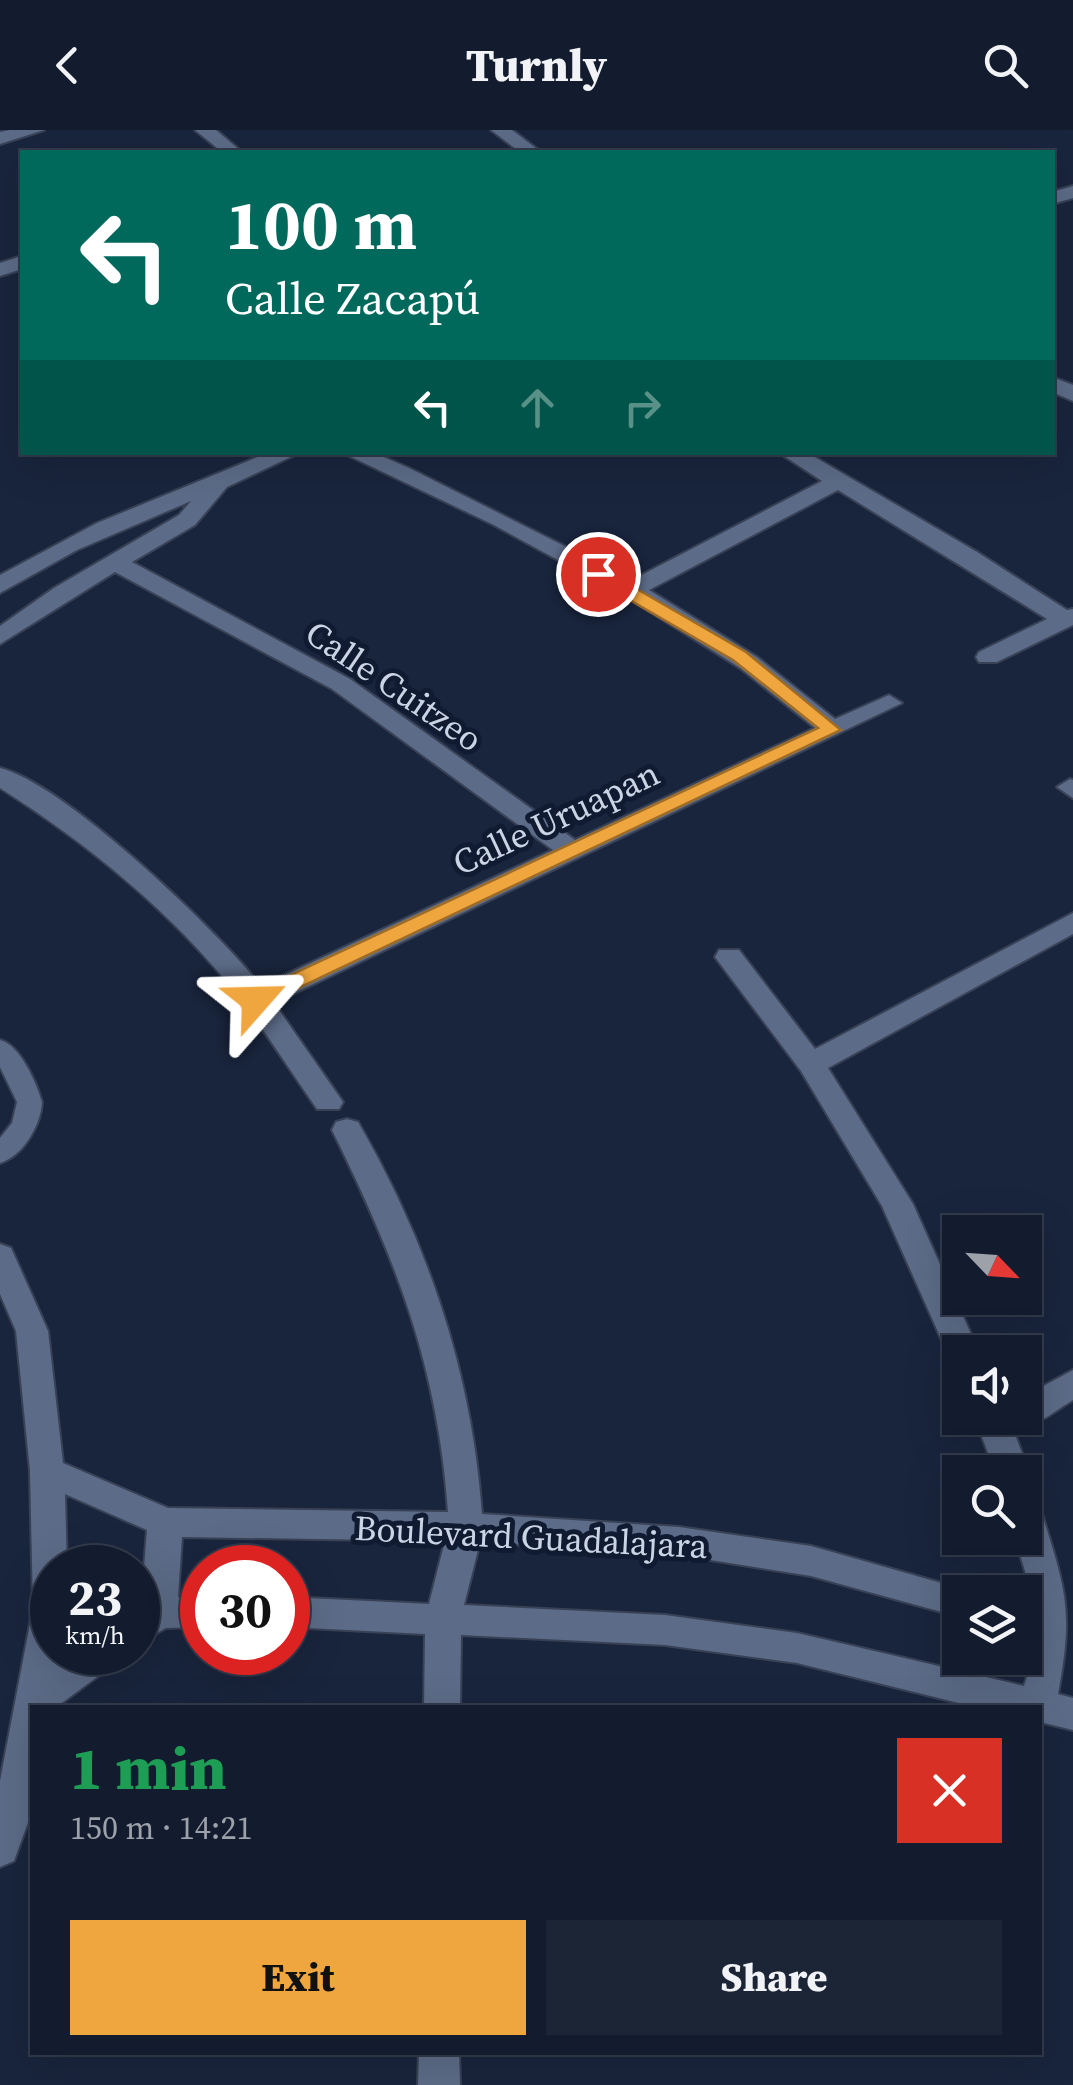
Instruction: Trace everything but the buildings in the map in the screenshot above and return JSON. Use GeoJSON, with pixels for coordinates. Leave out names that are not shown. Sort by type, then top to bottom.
{"type":"FeatureCollection","features":[{"type":"Feature","properties":{"kind":"street"},"geometry":{"type":"LineString","coordinates":[[0,138],[34,130]]}},
{"type":"Feature","properties":{"kind":"street"},"geometry":{"type":"LineString","coordinates":[[204,130],[230,150]]}},
{"type":"Feature","properties":{"kind":"street"},"geometry":{"type":"LineString","coordinates":[[500,130],[529,150]]}},
{"type":"Feature","properties":{"kind":"street"},"geometry":{"type":"LineString","coordinates":[[6,572],[165,500],[216,486],[283,455]]}},
{"type":"Feature","properties":{"kind":"street"},"geometry":{"type":"LineString","coordinates":[[358,455],[471,507],[630,590],[740,656],[832,730]]}},
{"type":"Feature","properties":{"kind":"street"},"geometry":{"type":"LineString","coordinates":[[794,455],[1069,618]]}},
{"type":"Feature","properties":{"kind":"street"},"geometry":{"type":"LineString","coordinates":[[630,590],[840,480]]}},
{"type":"Feature","properties":{"kind":"street"},"geometry":{"type":"LineString","coordinates":[[0,636],[63,593],[187,520],[216,486]]}},
{"type":"Feature","properties":{"kind":"street","name":"Calle Cuitzeo"},"geometry":{"type":"LineString","coordinates":[[116,563],[341,684],[573,851]]}},
{"type":"Feature","properties":{"kind":"street"},"geometry":{"type":"LineString","coordinates":[[6,572],[63,593]]}},
{"type":"Feature","properties":{"kind":"street"},"geometry":{"type":"LineString","coordinates":[[988,656],[1069,618]]}},
{"type":"Feature","properties":{"kind":"street","name":"Calle Uruapan"},"geometry":{"type":"LineString","coordinates":[[256,1000],[889,703]]}},
{"type":"Feature","properties":{"kind":"street"},"geometry":{"type":"LineString","coordinates":[[0,776],[98,844],[176,913],[256,1000],[328,1102]]}},
{"type":"Feature","properties":{"kind":"street"},"geometry":{"type":"LineString","coordinates":[[811,1064],[1073,922]]}},
{"type":"Feature","properties":{"kind":"street"},"geometry":{"type":"LineString","coordinates":[[729,957],[811,1064],[897,1204],[955,1335]]}},
{"type":"Feature","properties":{"kind":"street"},"geometry":{"type":"LineString","coordinates":[[347,1130],[401,1237],[438,1341],[462,1471],[466,1527],[443,1619],[442,1705]]}},
{"type":"Feature","properties":{"kind":"street"},"geometry":{"type":"LineString","coordinates":[[0,1256],[32,1331],[46,1470],[52,1608],[33,1703]]}},
{"type":"Feature","properties":{"kind":"street"},"geometry":{"type":"LineString","coordinates":[[1042,1400],[1073,1382]]}},
{"type":"Feature","properties":{"kind":"street","name":"Boulevard Guadalajara"},"geometry":{"type":"LineString","coordinates":[[46,1470],[166,1522],[466,1527],[678,1541],[792,1558],[942,1597]]}},
{"type":"Feature","properties":{"kind":"street"},"geometry":{"type":"LineString","coordinates":[[160,1555],[166,1522]]}},
{"type":"Feature","properties":{"kind":"street"},"geometry":{"type":"LineString","coordinates":[[1036,1704],[1067,1631],[1040,1555]]}},
{"type":"Feature","properties":{"kind":"street"},"geometry":{"type":"LineString","coordinates":[[310,1613],[664,1630],[797,1648],[1040,1705]]}},
{"type":"Feature","properties":{"kind":"street"},"geometry":{"type":"LineString","coordinates":[[1042,1624],[1067,1631]]}},
{"type":"Feature","properties":{"kind":"street"},"geometry":{"type":"LineString","coordinates":[[33,1703],[71,1675]]}},
{"type":"Feature","properties":{"kind":"street"},"geometry":{"type":"LineString","coordinates":[[1042,1706],[1073,1714]]}},
{"type":"Feature","properties":{"kind":"street"},"geometry":{"type":"LineString","coordinates":[[0,1850],[30,1715]]}},
{"type":"Feature","properties":{"kind":"street"},"geometry":{"type":"LineString","coordinates":[[438,2085],[439,2055]]}},
{"type":"Feature","properties":{"kind":"lane"},"geometry":{"type":"LineString","coordinates":[[0,1048],[30,1091],[30,1116],[18,1137],[0,1154]]}},
{"type":"Feature","properties":{"kind":"route"},"geometry":{"type":"LineString","coordinates":[[256,1000],[832,730],[740,656],[598,574]]}}]}
